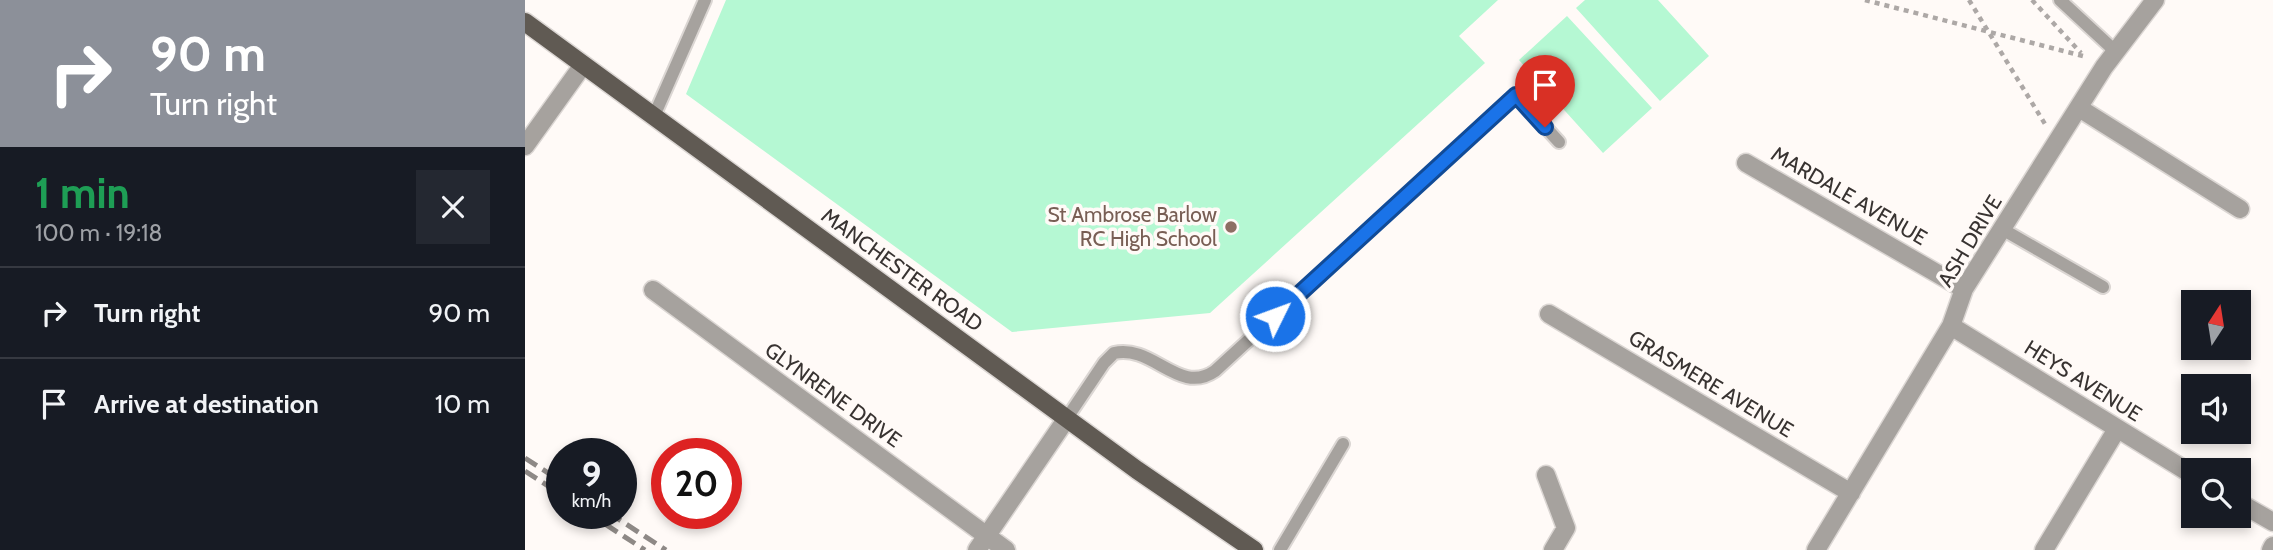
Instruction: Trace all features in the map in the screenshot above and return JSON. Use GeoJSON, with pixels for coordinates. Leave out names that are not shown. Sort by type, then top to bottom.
{"type":"FeatureCollection","features":[{"type":"Feature","properties":{"kind":"main road","name":"MANCHESTER ROAD"},"geometry":{"type":"LineString","coordinates":[[525,22],[1067,418],[1254,550]]}},
{"type":"Feature","properties":{"kind":"street","name":"ASH DRIVE"},"geometry":{"type":"LineString","coordinates":[[1816,550],[1951,326],[1964,289],[2104,67],[2155,0]]}},
{"type":"Feature","properties":{"kind":"street"},"geometry":{"type":"LineString","coordinates":[[525,146],[583,65]]}},
{"type":"Feature","properties":{"kind":"street"},"geometry":{"type":"LineString","coordinates":[[2078,108],[2240,209]]}},
{"type":"Feature","properties":{"kind":"street","name":"MARDALE AVENUE"},"geometry":{"type":"LineString","coordinates":[[1746,163],[1964,289]]}},
{"type":"Feature","properties":{"kind":"street","name":"GLYNRENE DRIVE"},"geometry":{"type":"LineString","coordinates":[[653,290],[982,543],[1006,550]]}},
{"type":"Feature","properties":{"kind":"street","name":"GRASMERE AVENUE"},"geometry":{"type":"LineString","coordinates":[[1549,314],[1850,493]]}},
{"type":"Feature","properties":{"kind":"street","name":"HEYS AVENUE"},"geometry":{"type":"LineString","coordinates":[[1951,326],[2181,468]]}},
{"type":"Feature","properties":{"kind":"street"},"geometry":{"type":"LineString","coordinates":[[982,543],[1067,418]]}},
{"type":"Feature","properties":{"kind":"street"},"geometry":{"type":"LineString","coordinates":[[2044,550],[2117,429]]}},
{"type":"Feature","properties":{"kind":"street"},"geometry":{"type":"LineString","coordinates":[[1546,475],[1566,528],[1553,550]]}},
{"type":"Feature","properties":{"kind":"street"},"geometry":{"type":"LineString","coordinates":[[2251,509],[2273,522]]}},
{"type":"Feature","properties":{"kind":"lane"},"geometry":{"type":"LineString","coordinates":[[654,116],[705,0]]}},
{"type":"Feature","properties":{"kind":"lane"},"geometry":{"type":"LineString","coordinates":[[2060,0],[2115,51]]}},
{"type":"Feature","properties":{"kind":"lane"},"geometry":{"type":"LineString","coordinates":[[1067,418],[1104,363],[1114,353],[1139,352],[1187,379],[1197,379],[1215,371],[1516,95],[1559,142]]}},
{"type":"Feature","properties":{"kind":"lane"},"geometry":{"type":"LineString","coordinates":[[2002,229],[2103,287]]}},
{"type":"Feature","properties":{"kind":"lane"},"geometry":{"type":"LineString","coordinates":[[1280,550],[1343,444]]}},
{"type":"Feature","properties":{"kind":"path"},"geometry":{"type":"LineString","coordinates":[[1865,0],[2081,53]]}},
{"type":"Feature","properties":{"kind":"path"},"geometry":{"type":"LineString","coordinates":[[1969,0],[2057,142]]}},
{"type":"Feature","properties":{"kind":"path"},"geometry":{"type":"LineString","coordinates":[[2032,0],[2081,53],[2104,67]]}},
{"type":"Feature","properties":{"kind":"green space"},"geometry":{"type":"Polygon","coordinates":[[[726,0],[1498,0],[1459,36],[1485,63],[1210,313],[1012,332],[686,94],[726,0]]]}},
{"type":"Feature","properties":{"kind":"green space"},"geometry":{"type":"Polygon","coordinates":[[[1585,0],[1658,0],[1709,56],[1660,101],[1576,8],[1585,0]]]}},
{"type":"Feature","properties":{"kind":"green space"},"geometry":{"type":"Polygon","coordinates":[[[1567,16],[1652,108],[1603,153],[1519,60],[1567,16]]]}},
{"type":"Feature","properties":{"kind":"railway"},"geometry":{"type":"LineString","coordinates":[[525,458],[546,472]]}},
{"type":"Feature","properties":{"kind":"railway"},"geometry":{"type":"LineString","coordinates":[[525,471],[546,485]]}},
{"type":"Feature","properties":{"kind":"railway"},"geometry":{"type":"LineString","coordinates":[[613,529],[645,550]]}},
{"type":"Feature","properties":{"kind":"railway"},"geometry":{"type":"LineString","coordinates":[[634,529],[666,550]]}},
{"type":"Feature","properties":{"kind":"place","name":"St Ambrose Barlow RC High School"},"geometry":{"type":"Point","coordinates":[1231,227]}},
{"type":"Feature","properties":{"kind":"route"},"geometry":{"type":"LineString","coordinates":[[1275,316],[1516,95],[1545,127]]}}]}
